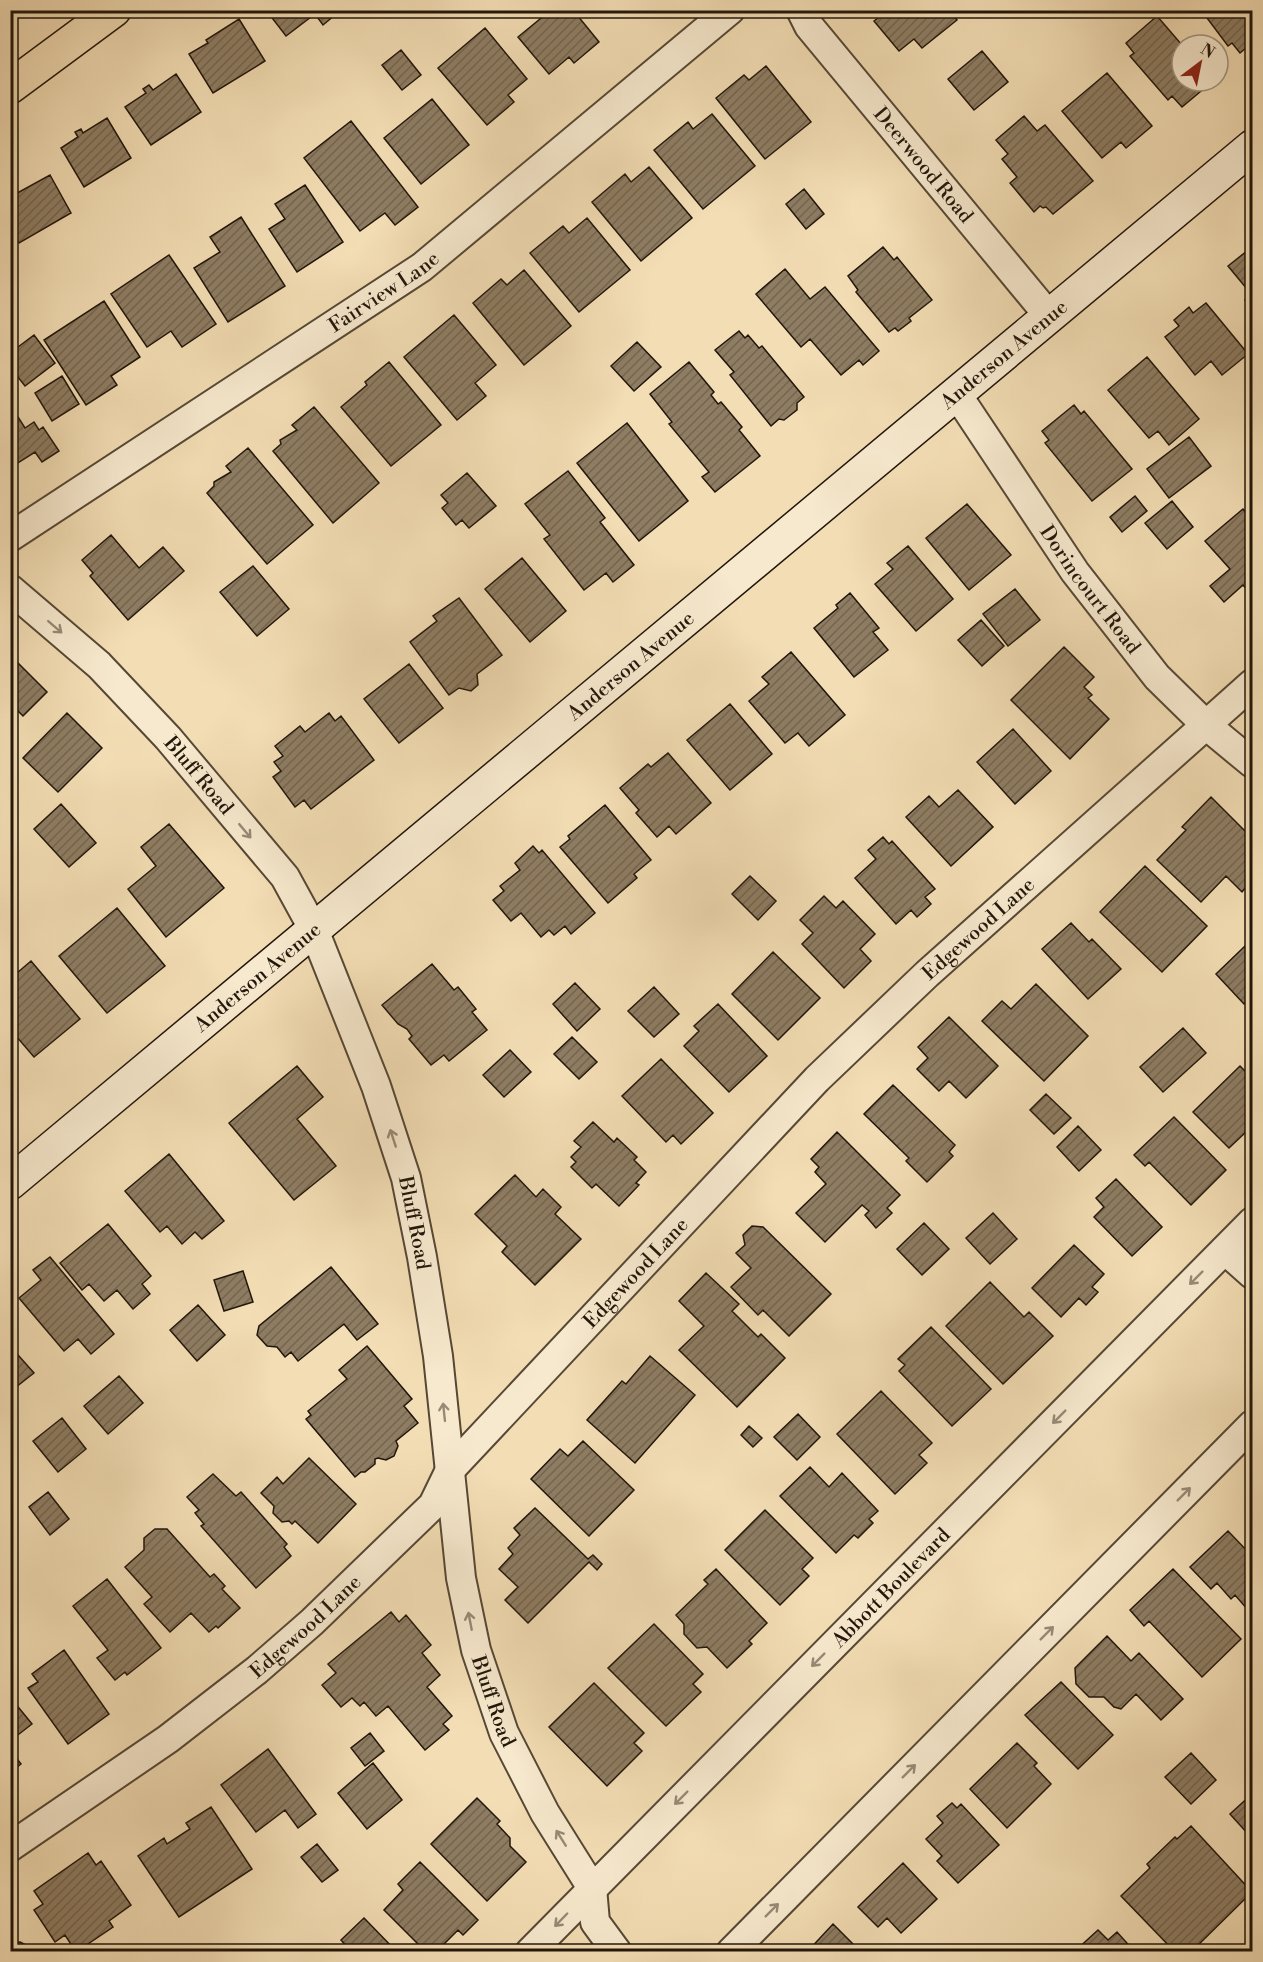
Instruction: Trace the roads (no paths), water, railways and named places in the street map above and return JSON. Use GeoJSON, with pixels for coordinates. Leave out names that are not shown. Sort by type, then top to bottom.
{"type":"FeatureCollection","features":[{"type":"Feature","properties":{"kind":"main road"},"geometry":{"type":"LineString","coordinates":[[10,87],[114,10]]}},
{"type":"Feature","properties":{"kind":"main road","name":"Anderson Avenue"},"geometry":{"type":"LineString","coordinates":[[10,1183],[1252,147]]}},
{"type":"Feature","properties":{"kind":"street","name":"Fairview Lane"},"geometry":{"type":"LineString","coordinates":[[10,537],[422,267],[730,10]]}},
{"type":"Feature","properties":{"kind":"street","name":"Deerwood Road"},"geometry":{"type":"LineString","coordinates":[[801,10],[809,26],[1049,316]]}},
{"type":"Feature","properties":{"kind":"street","name":"Dorincourt Road"},"geometry":{"type":"LineString","coordinates":[[956,393],[1075,572],[1157,677],[1206,725],[1252,763]]}},
{"type":"Feature","properties":{"kind":"street","name":"Bluff Road"},"geometry":{"type":"LineString","coordinates":[[10,589],[99,665],[168,738],[285,877],[314,930],[376,1086],[406,1178],[436,1345],[461,1578],[476,1650],[504,1733],[545,1813],[592,1888],[595,1922],[617,1952]]}},
{"type":"Feature","properties":{"kind":"street","name":"Edgewood Lane"},"geometry":{"type":"LineString","coordinates":[[10,1847],[168,1739],[257,1670],[312,1622],[433,1505],[450,1470],[817,1079],[927,974],[1252,684]]}},
{"type":"Feature","properties":{"kind":"street","name":"Abbott Boulevard"},"geometry":{"type":"LineString","coordinates":[[530,1952],[1252,1222]]}},
{"type":"Feature","properties":{"kind":"street"},"geometry":{"type":"LineString","coordinates":[[1224,1250],[1252,1274]]}},
{"type":"Feature","properties":{"kind":"street"},"geometry":{"type":"LineString","coordinates":[[731,1952],[1252,1425]]}}]}
